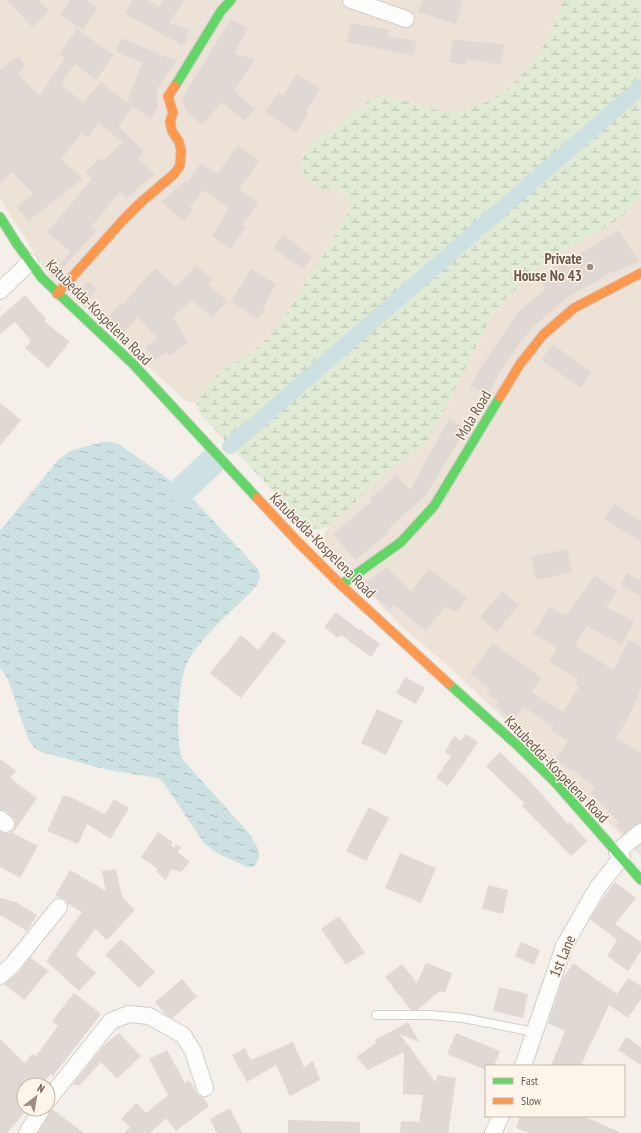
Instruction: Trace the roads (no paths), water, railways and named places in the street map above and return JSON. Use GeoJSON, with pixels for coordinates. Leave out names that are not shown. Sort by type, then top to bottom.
{"type":"FeatureCollection","features":[{"type":"Feature","properties":{"kind":"main road"},"geometry":{"type":"LineString","coordinates":[[57,294],[124,219],[174,174],[180,166],[181,150],[179,142],[172,131],[170,122],[173,113],[168,96],[191,61],[221,10],[231,0]]}},
{"type":"Feature","properties":{"kind":"main road","name":"Katubedda-Kospelena Road"},"geometry":{"type":"LineString","coordinates":[[0,217],[30,262],[57,294],[133,364],[341,586],[516,744],[555,782],[641,880]]}},
{"type":"Feature","properties":{"kind":"main road","name":"Mola Road"},"geometry":{"type":"LineString","coordinates":[[341,586],[401,542],[434,506],[520,364],[543,335],[574,308],[641,274]]}},
{"type":"Feature","properties":{"kind":"street"},"geometry":{"type":"LineString","coordinates":[[351,0],[406,19]]}},
{"type":"Feature","properties":{"kind":"street"},"geometry":{"type":"LineString","coordinates":[[0,291],[30,262]]}},
{"type":"Feature","properties":{"kind":"street","name":"1st Lane"},"geometry":{"type":"LineString","coordinates":[[523,1065],[564,946],[598,887],[620,855],[641,832]]}},
{"type":"Feature","properties":{"kind":"street"},"geometry":{"type":"LineString","coordinates":[[0,976],[13,964],[60,907]]}},
{"type":"Feature","properties":{"kind":"street"},"geometry":{"type":"LineString","coordinates":[[56,1090],[110,1021],[129,1014],[149,1016],[183,1035],[193,1051],[205,1088]]}},
{"type":"Feature","properties":{"kind":"street"},"geometry":{"type":"LineString","coordinates":[[27,1133],[37,1117]]}},
{"type":"Feature","properties":{"kind":"street"},"geometry":{"type":"LineString","coordinates":[[493,1133],[501,1117]]}},
{"type":"Feature","properties":{"kind":"lane"},"geometry":{"type":"LineString","coordinates":[[376,1015],[430,1015],[456,1017],[534,1032]]}},
{"type":"Feature","properties":{"kind":"water"},"geometry":{"type":"Polygon","coordinates":[[[102,442],[112,442],[120,445],[163,475],[194,500],[258,569],[260,577],[257,585],[207,636],[192,654],[187,663],[179,701],[178,723],[179,746],[183,760],[248,832],[256,845],[259,858],[253,867],[247,867],[215,852],[204,843],[163,782],[158,778],[108,770],[35,749],[28,739],[8,679],[0,668],[0,531],[58,460],[70,451],[102,442]]]}},
{"type":"Feature","properties":{"kind":"waterway"},"geometry":{"type":"LineString","coordinates":[[230,446],[641,87]]}},
{"type":"Feature","properties":{"kind":"waterway"},"geometry":{"type":"LineString","coordinates":[[182,490],[211,463]]}},
{"type":"Feature","properties":{"kind":"place","name":"Private House No 43"},"geometry":{"type":"Point","coordinates":[590,267]}}]}
